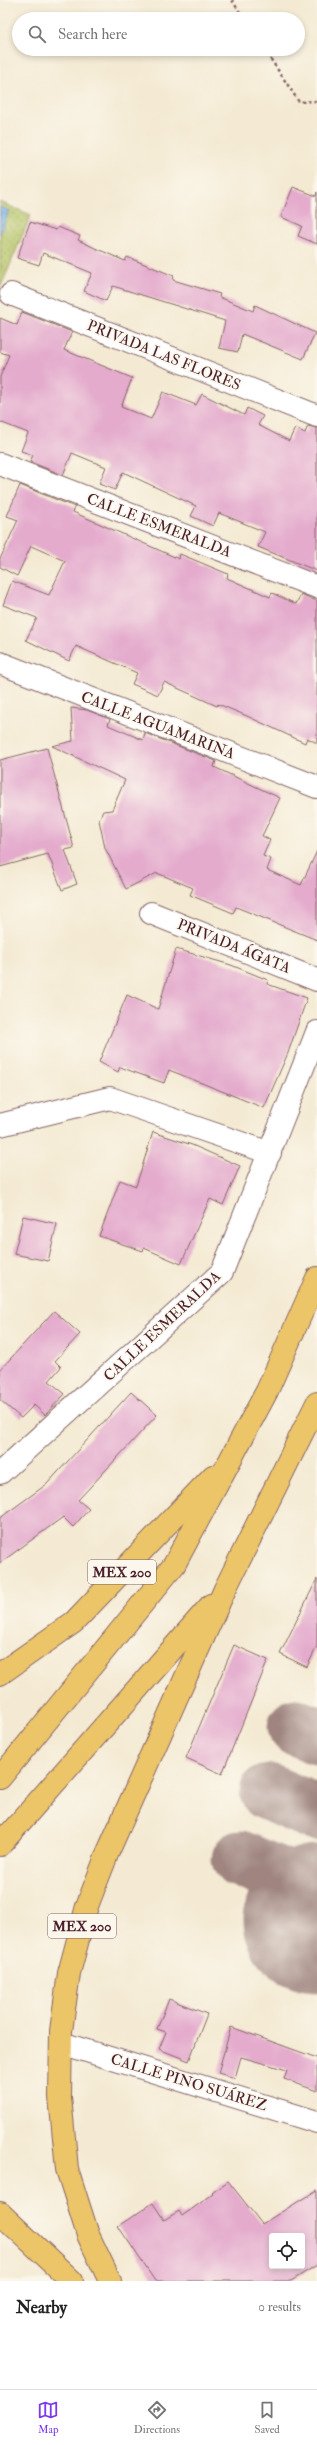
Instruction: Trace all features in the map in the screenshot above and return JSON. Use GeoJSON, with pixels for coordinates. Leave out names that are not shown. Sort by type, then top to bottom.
{"type":"FeatureCollection","features":[{"type":"Feature","properties":{"kind":"main road","name":"MEX 200"},"geometry":{"type":"LineString","coordinates":[[0,1778],[174,1565],[284,1356],[317,1278]]}},
{"type":"Feature","properties":{"kind":"main road","name":"MEX 200"},"geometry":{"type":"LineString","coordinates":[[110,2281],[88,2235],[67,2169],[60,2097],[61,2043],[69,1973],[87,1906],[108,1852],[225,1589],[317,1403]]}},
{"type":"Feature","properties":{"kind":"main road","name":"MEX 200"},"geometry":{"type":"LineString","coordinates":[[0,1674],[74,1622],[232,1456]]}},
{"type":"Feature","properties":{"kind":"main road"},"geometry":{"type":"LineString","coordinates":[[0,1845],[225,1589]]}},
{"type":"Feature","properties":{"kind":"main road"},"geometry":{"type":"LineString","coordinates":[[0,2213],[72,2281]]}},
{"type":"Feature","properties":{"kind":"street","name":"PRIVADA LAS FLORES"},"geometry":{"type":"LineString","coordinates":[[11,294],[317,416]]}},
{"type":"Feature","properties":{"kind":"street","name":"CALLE ESMERALDA"},"geometry":{"type":"LineString","coordinates":[[0,464],[317,587]]}},
{"type":"Feature","properties":{"kind":"street","name":"CALLE AGUAMARINA"},"geometry":{"type":"LineString","coordinates":[[0,663],[317,787]]}},
{"type":"Feature","properties":{"kind":"street","name":"PRIVADA ÁGATA"},"geometry":{"type":"LineString","coordinates":[[151,913],[317,980]]}},
{"type":"Feature","properties":{"kind":"street","name":"CALLE ESMERALDA"},"geometry":{"type":"LineString","coordinates":[[0,1473],[222,1272],[317,1032]]}},
{"type":"Feature","properties":{"kind":"street"},"geometry":{"type":"LineString","coordinates":[[0,1125],[110,1098],[270,1153]]}},
{"type":"Feature","properties":{"kind":"street","name":"CALLE PINO SUÁREZ"},"geometry":{"type":"LineString","coordinates":[[61,2043],[317,2122]]}},
{"type":"Feature","properties":{"kind":"path"},"geometry":{"type":"LineString","coordinates":[[232,0],[240,12]]}},
{"type":"Feature","properties":{"kind":"path"},"geometry":{"type":"LineString","coordinates":[[269,56],[299,102],[317,101]]}},
{"type":"Feature","properties":{"kind":"green space"},"geometry":{"type":"Polygon","coordinates":[[[0,202],[31,215],[0,289],[0,202]]]}},
{"type":"Feature","properties":{"kind":"water"},"geometry":{"type":"Polygon","coordinates":[[[0,207],[9,211],[0,234],[0,207]]]}},
{"type":"Feature","properties":{"kind":"building"},"geometry":{"type":"Polygon","coordinates":[[[293,187],[316,196],[317,192],[317,244],[298,236],[302,226],[281,217],[293,187]]]}},
{"type":"Feature","properties":{"kind":"building"},"geometry":{"type":"Polygon","coordinates":[[[30,222],[56,230],[58,227],[80,236],[78,240],[125,261],[127,257],[174,276],[173,280],[220,294],[219,297],[253,311],[255,305],[315,333],[303,359],[242,334],[238,352],[219,348],[225,321],[113,286],[106,301],[84,291],[92,273],[43,253],[39,265],[17,258],[30,222]]]}},
{"type":"Feature","properties":{"kind":"building"},"geometry":{"type":"Polygon","coordinates":[[[22,312],[72,332],[64,350],[132,378],[121,407],[151,419],[163,392],[196,405],[202,394],[244,415],[247,408],[263,416],[258,425],[289,441],[295,428],[305,433],[308,426],[317,428],[317,571],[258,547],[265,532],[219,513],[213,526],[191,516],[196,506],[123,472],[115,490],[99,484],[106,467],[72,453],[63,475],[30,462],[33,455],[21,451],[28,433],[0,422],[0,377],[9,355],[0,352],[0,318],[17,325],[22,312]]]}},
{"type":"Feature","properties":{"kind":"building"},"geometry":{"type":"Polygon","coordinates":[[[20,485],[75,507],[73,512],[179,559],[180,554],[228,574],[227,578],[270,597],[272,593],[296,604],[301,594],[317,601],[317,743],[307,738],[305,743],[247,716],[218,704],[217,706],[164,682],[158,695],[132,684],[137,673],[76,646],[69,661],[26,640],[37,618],[3,605],[12,581],[49,595],[65,561],[31,546],[17,576],[0,567],[0,559],[18,520],[7,516],[20,485]]]}},
{"type":"Feature","properties":{"kind":"building"},"geometry":{"type":"Polygon","coordinates":[[[71,708],[87,710],[110,719],[108,725],[143,740],[145,733],[216,761],[214,767],[280,798],[262,836],[270,840],[263,856],[271,859],[267,870],[301,885],[317,851],[317,940],[236,907],[233,913],[190,895],[193,888],[157,873],[126,889],[105,848],[99,820],[103,811],[112,810],[125,780],[52,746],[73,741],[71,708]]]}},
{"type":"Feature","properties":{"kind":"building"},"geometry":{"type":"Polygon","coordinates":[[[47,748],[74,848],[65,850],[77,884],[62,890],[48,854],[0,867],[0,760],[47,748]]]}},
{"type":"Feature","properties":{"kind":"building"},"geometry":{"type":"Polygon","coordinates":[[[176,949],[231,965],[268,980],[267,984],[307,998],[288,1053],[264,1108],[169,1070],[164,1083],[120,1067],[118,1072],[99,1062],[127,995],[158,1009],[176,949]]]}},
{"type":"Feature","properties":{"kind":"building"},"geometry":{"type":"Polygon","coordinates":[[[153,1132],[192,1145],[240,1166],[223,1205],[210,1199],[181,1264],[144,1248],[143,1251],[99,1236],[120,1180],[136,1186],[153,1132]]]}},
{"type":"Feature","properties":{"kind":"building"},"geometry":{"type":"Polygon","coordinates":[[[23,1216],[57,1224],[48,1261],[14,1254],[23,1216]]]}},
{"type":"Feature","properties":{"kind":"building"},"geometry":{"type":"Polygon","coordinates":[[[54,1311],[80,1334],[55,1361],[61,1367],[49,1381],[65,1394],[45,1415],[34,1405],[21,1418],[0,1400],[0,1370],[54,1311]]]}},
{"type":"Feature","properties":{"kind":"building"},"geometry":{"type":"Polygon","coordinates":[[[131,1392],[157,1415],[78,1500],[89,1509],[73,1527],[63,1517],[0,1563],[0,1518],[47,1484],[131,1392]]]}},
{"type":"Feature","properties":{"kind":"building"},"geometry":{"type":"Polygon","coordinates":[[[317,1579],[317,1646],[307,1667],[280,1654],[317,1579]]]}},
{"type":"Feature","properties":{"kind":"building"},"geometry":{"type":"Polygon","coordinates":[[[234,1645],[268,1660],[222,1774],[186,1758],[234,1645]]]}},
{"type":"Feature","properties":{"kind":"building"},"geometry":{"type":"Polygon","coordinates":[[[169,1999],[207,2014],[189,2061],[159,2049],[166,2032],[157,2029],[169,1999]]]}},
{"type":"Feature","properties":{"kind":"building"},"geometry":{"type":"Polygon","coordinates":[[[231,2027],[317,2058],[317,2091],[284,2079],[287,2070],[241,2057],[235,2078],[218,2073],[231,2027]]]}},
{"type":"Feature","properties":{"kind":"building"},"geometry":{"type":"Polygon","coordinates":[[[228,2181],[262,2224],[317,2190],[317,2265],[291,2281],[155,2281],[118,2226],[153,2203],[164,2220],[179,2211],[182,2216],[213,2194],[212,2193],[228,2181]]]}},
{"type":"Feature","properties":{"kind":"taxiway"},"geometry":{"type":"LineString","coordinates":[[296,1727],[317,1736]]}},
{"type":"Feature","properties":{"kind":"taxiway"},"geometry":{"type":"LineString","coordinates":[[268,1792],[317,1813]]}},
{"type":"Feature","properties":{"kind":"taxiway"},"geometry":{"type":"LineString","coordinates":[[240,1859],[317,1892]]}},
{"type":"Feature","properties":{"kind":"runway"},"geometry":{"type":"LineString","coordinates":[[317,1916],[315,1920],[317,1921]]}}]}
